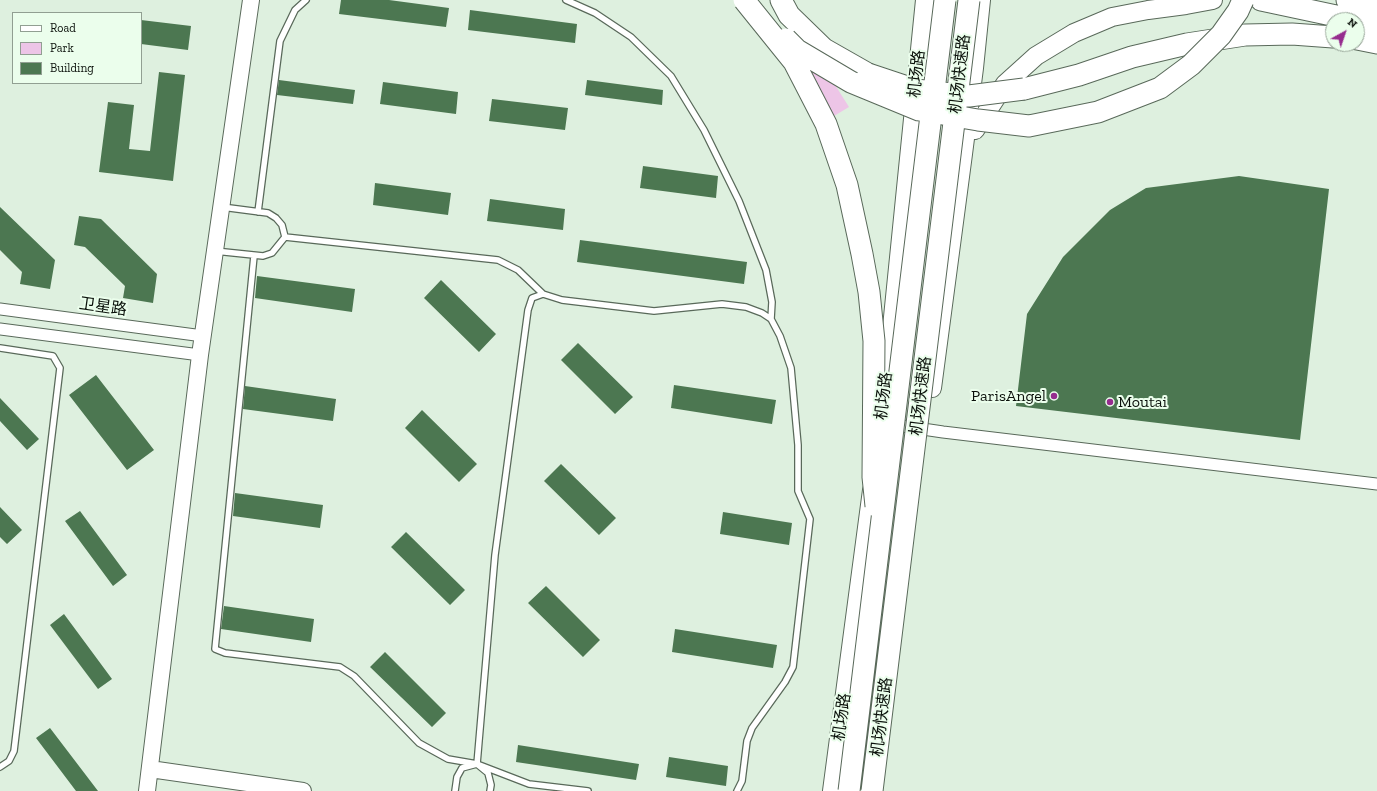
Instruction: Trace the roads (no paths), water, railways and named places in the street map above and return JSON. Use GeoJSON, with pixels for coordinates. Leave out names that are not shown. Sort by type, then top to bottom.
{"type":"FeatureCollection","features":[{"type":"Feature","properties":{"kind":"highway"},"geometry":{"type":"LineString","coordinates":[[744,0],[798,50],[851,82],[919,110],[978,120],[1029,126],[1098,112],[1160,88],[1191,64],[1221,35],[1238,11],[1243,0]]}},
{"type":"Feature","properties":{"kind":"highway"},"geometry":{"type":"LineString","coordinates":[[744,0],[794,62],[826,124],[847,186],[869,292],[874,341],[873,477],[879,553]]}},
{"type":"Feature","properties":{"kind":"highway"},"geometry":{"type":"LineString","coordinates":[[781,0],[789,15],[824,49],[868,74],[916,90],[969,96],[1024,89],[1079,75],[1132,57],[1187,44],[1245,35],[1292,34],[1325,36]]}},
{"type":"Feature","properties":{"kind":"highway","name":"机场快速路"},"geometry":{"type":"LineString","coordinates":[[849,791],[945,0]]}},
{"type":"Feature","properties":{"kind":"highway"},"geometry":{"type":"LineString","coordinates":[[1261,0],[1325,13]]}},
{"type":"Feature","properties":{"kind":"highway"},"geometry":{"type":"LineString","coordinates":[[1347,0],[1377,7]]}},
{"type":"Feature","properties":{"kind":"highway","name":"机场快速路"},"geometry":{"type":"LineString","coordinates":[[872,791],[972,1]]}},
{"type":"Feature","properties":{"kind":"highway"},"geometry":{"type":"LineString","coordinates":[[1365,22],[1377,25]]}},
{"type":"Feature","properties":{"kind":"highway"},"geometry":{"type":"LineString","coordinates":[[1365,40],[1377,43]]}},
{"type":"Feature","properties":{"kind":"main road","name":"机场路"},"geometry":{"type":"LineString","coordinates":[[832,791],[890,348],[924,0]]}},
{"type":"Feature","properties":{"kind":"main road"},"geometry":{"type":"LineString","coordinates":[[963,154],[975,130],[1005,84],[1036,56],[1074,33],[1112,18],[1148,10],[1213,0]]}},
{"type":"Feature","properties":{"kind":"main road"},"geometry":{"type":"LineString","coordinates":[[1218,0],[1325,20]]}},
{"type":"Feature","properties":{"kind":"main road"},"geometry":{"type":"LineString","coordinates":[[879,791],[974,68],[972,1]]}},
{"type":"Feature","properties":{"kind":"main road"},"geometry":{"type":"LineString","coordinates":[[1365,30],[1377,32]]}},
{"type":"Feature","properties":{"kind":"street"},"geometry":{"type":"LineString","coordinates":[[147,791],[200,355],[251,0]]}},
{"type":"Feature","properties":{"kind":"street","name":"卫星路"},"geometry":{"type":"LineString","coordinates":[[0,309],[203,336]]}},
{"type":"Feature","properties":{"kind":"street"},"geometry":{"type":"LineString","coordinates":[[0,329],[200,355]]}},
{"type":"Feature","properties":{"kind":"street"},"geometry":{"type":"LineString","coordinates":[[881,422],[926,429],[1377,484]]}},
{"type":"Feature","properties":{"kind":"street"},"geometry":{"type":"LineString","coordinates":[[150,768],[303,791]]}},
{"type":"Feature","properties":{"kind":"lane"},"geometry":{"type":"LineString","coordinates":[[258,212],[280,41],[295,10],[306,0]]}},
{"type":"Feature","properties":{"kind":"lane"},"geometry":{"type":"LineString","coordinates":[[566,0],[595,13],[632,37],[671,76],[704,130],[739,201],[766,270],[772,302],[771,319]]}},
{"type":"Feature","properties":{"kind":"lane"},"geometry":{"type":"LineString","coordinates":[[221,206],[268,213],[276,218],[282,225],[285,237]]}},
{"type":"Feature","properties":{"kind":"lane"},"geometry":{"type":"LineString","coordinates":[[215,251],[263,256],[272,253],[285,237]]}},
{"type":"Feature","properties":{"kind":"lane"},"geometry":{"type":"LineString","coordinates":[[285,237],[498,260],[518,270],[543,294],[562,300],[654,311],[722,304],[746,307],[762,313],[771,319],[780,336],[790,368],[798,445],[798,490],[810,519],[793,667],[785,682],[752,728],[747,741],[742,782],[737,791]]}},
{"type":"Feature","properties":{"kind":"lane"},"geometry":{"type":"LineString","coordinates":[[254,256],[215,649],[226,653],[340,667],[354,676],[419,743],[448,760],[477,764],[529,784],[588,791]]}},
{"type":"Feature","properties":{"kind":"lane"},"geometry":{"type":"LineString","coordinates":[[477,764],[495,555],[528,310],[532,298],[543,294]]}},
{"type":"Feature","properties":{"kind":"lane"},"geometry":{"type":"LineString","coordinates":[[0,348],[53,356],[60,368],[14,751],[9,761],[0,767]]}},
{"type":"Feature","properties":{"kind":"lane"},"geometry":{"type":"LineString","coordinates":[[455,791],[457,777],[462,768],[477,764]]}},
{"type":"Feature","properties":{"kind":"lane"},"geometry":{"type":"LineString","coordinates":[[477,764],[488,773],[491,785],[490,791]]}},
{"type":"Feature","properties":{"kind":"place","name":"ParisAngel"},"geometry":{"type":"Point","coordinates":[1054,396]}},
{"type":"Feature","properties":{"kind":"place","name":"Moutai"},"geometry":{"type":"Point","coordinates":[1110,402]}}]}
